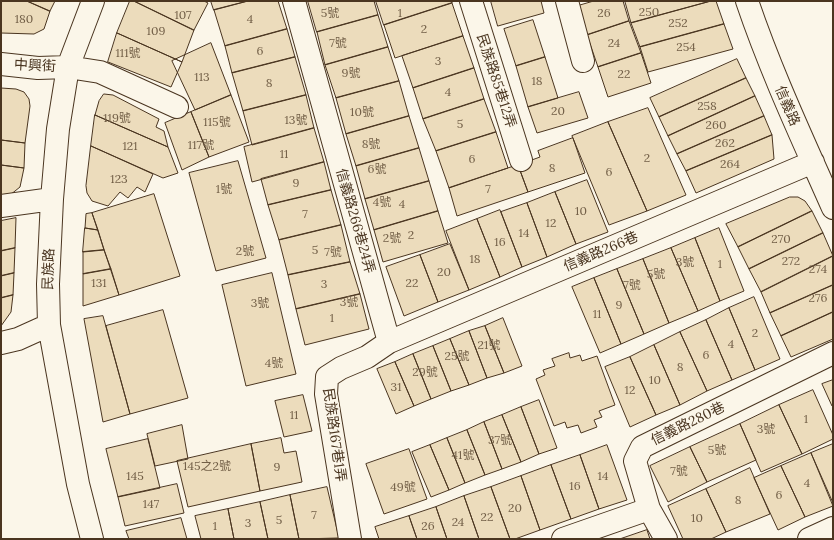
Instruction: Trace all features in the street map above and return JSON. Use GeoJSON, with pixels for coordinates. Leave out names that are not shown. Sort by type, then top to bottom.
{"type":"FeatureCollection","features":[{"type":"Feature","properties":{"kind":"street","name":"民族路"},"geometry":{"type":"LineString","coordinates":[[92,539],[78,484],[49,325],[48,284],[52,199],[58,128],[68,67],[93,1]]}},
{"type":"Feature","properties":{"kind":"street","name":"信義路266巷24弄"},"geometry":{"type":"LineString","coordinates":[[294,1],[389,342]]}},
{"type":"Feature","properties":{"kind":"street","name":"民族路85巷12弄"},"geometry":{"type":"LineString","coordinates":[[471,1],[521,160]]}},
{"type":"Feature","properties":{"kind":"street"},"geometry":{"type":"LineString","coordinates":[[567,1],[583,61]]}},
{"type":"Feature","properties":{"kind":"street","name":"信義路"},"geometry":{"type":"LineString","coordinates":[[747,1],[762,46],[790,115],[833,208]]}},
{"type":"Feature","properties":{"kind":"street","name":"中興街"},"geometry":{"type":"LineString","coordinates":[[1,64],[38,68],[68,67],[100,72],[177,107]]}},
{"type":"Feature","properties":{"kind":"street","name":"信義路266巷"},"geometry":{"type":"LineString","coordinates":[[389,342],[813,162]]}},
{"type":"Feature","properties":{"kind":"street"},"geometry":{"type":"LineString","coordinates":[[1,206],[52,199]]}},
{"type":"Feature","properties":{"kind":"street"},"geometry":{"type":"LineString","coordinates":[[1,343],[18,339],[49,325]]}},
{"type":"Feature","properties":{"kind":"street","name":"民族路167巷1弄"},"geometry":{"type":"LineString","coordinates":[[350,539],[326,394],[327,377],[341,368],[367,357],[389,342]]}},
{"type":"Feature","properties":{"kind":"street","name":"信義路280巷"},"geometry":{"type":"LineString","coordinates":[[666,539],[650,509],[635,461],[642,447],[833,353]]}},
{"type":"Feature","properties":{"kind":"street"},"geometry":{"type":"LineString","coordinates":[[563,539],[650,509]]}},
{"type":"Feature","properties":{"kind":"street"},"geometry":{"type":"LineString","coordinates":[[809,539],[833,528]]}},
{"type":"Feature","properties":{"kind":"building"},"geometry":{"type":"Polygon","coordinates":[[[1,1],[27,1],[50,11],[44,29],[34,34],[1,33],[1,1]]]}},
{"type":"Feature","properties":{"kind":"building"},"geometry":{"type":"Polygon","coordinates":[[[27,1],[55,1],[50,11],[27,1]]]}},
{"type":"Feature","properties":{"kind":"building"},"geometry":{"type":"Polygon","coordinates":[[[130,1],[134,1],[194,30],[182,62],[117,33],[130,1]]]}},
{"type":"Feature","properties":{"kind":"building"},"geometry":{"type":"Polygon","coordinates":[[[134,1],[204,1],[208,3],[194,30],[134,1]]]}},
{"type":"Feature","properties":{"kind":"building"},"geometry":{"type":"Polygon","coordinates":[[[211,1],[248,1],[214,10],[211,1]]]}},
{"type":"Feature","properties":{"kind":"building"},"geometry":{"type":"Polygon","coordinates":[[[248,1],[278,1],[287,29],[225,46],[214,10],[248,1]]]}},
{"type":"Feature","properties":{"kind":"building"},"geometry":{"type":"Polygon","coordinates":[[[308,1],[374,1],[378,15],[317,32],[308,1]]]}},
{"type":"Feature","properties":{"kind":"building"},"geometry":{"type":"Polygon","coordinates":[[[376,1],[452,1],[452,3],[384,25],[376,1]]]}},
{"type":"Feature","properties":{"kind":"building"},"geometry":{"type":"Polygon","coordinates":[[[491,1],[541,1],[544,13],[498,26],[491,1]]]}},
{"type":"Feature","properties":{"kind":"building"},"geometry":{"type":"Polygon","coordinates":[[[594,1],[623,1],[629,21],[587,35],[578,6],[594,1]]]}},
{"type":"Feature","properties":{"kind":"building"},"geometry":{"type":"Polygon","coordinates":[[[711,1],[631,23],[625,2],[711,1]]]}},
{"type":"Feature","properties":{"kind":"building"},"geometry":{"type":"Polygon","coordinates":[[[711,1],[716,1],[724,24],[640,47],[631,23],[711,1]]]}},
{"type":"Feature","properties":{"kind":"building"},"geometry":{"type":"Polygon","coordinates":[[[452,3],[463,36],[395,58],[384,25],[452,3]]]}},
{"type":"Feature","properties":{"kind":"building"},"geometry":{"type":"Polygon","coordinates":[[[378,15],[388,47],[325,65],[317,32],[378,15]]]}},
{"type":"Feature","properties":{"kind":"building"},"geometry":{"type":"Polygon","coordinates":[[[533,20],[545,57],[516,66],[504,29],[533,20]]]}},
{"type":"Feature","properties":{"kind":"building"},"geometry":{"type":"Polygon","coordinates":[[[629,21],[641,53],[598,67],[587,35],[629,21]]]}},
{"type":"Feature","properties":{"kind":"building"},"geometry":{"type":"Polygon","coordinates":[[[724,24],[733,49],[648,72],[640,47],[724,24]]]}},
{"type":"Feature","properties":{"kind":"building"},"geometry":{"type":"Polygon","coordinates":[[[287,29],[295,57],[232,73],[225,46],[287,29]]]}},
{"type":"Feature","properties":{"kind":"building"},"geometry":{"type":"Polygon","coordinates":[[[117,33],[182,62],[171,87],[108,62],[117,33]]]}},
{"type":"Feature","properties":{"kind":"building"},"geometry":{"type":"Polygon","coordinates":[[[463,36],[474,68],[413,88],[402,56],[463,36]]]}},
{"type":"Feature","properties":{"kind":"building"},"geometry":{"type":"Polygon","coordinates":[[[211,43],[231,95],[195,110],[172,61],[211,43]]]}},
{"type":"Feature","properties":{"kind":"building"},"geometry":{"type":"Polygon","coordinates":[[[388,47],[399,81],[336,98],[325,65],[388,47]]]}},
{"type":"Feature","properties":{"kind":"building"},"geometry":{"type":"Polygon","coordinates":[[[641,53],[651,83],[608,97],[598,67],[641,53]]]}},
{"type":"Feature","properties":{"kind":"building"},"geometry":{"type":"Polygon","coordinates":[[[295,57],[306,95],[243,111],[232,73],[295,57]]]}},
{"type":"Feature","properties":{"kind":"building"},"geometry":{"type":"Polygon","coordinates":[[[545,57],[558,98],[528,107],[516,66],[545,57]]]}},
{"type":"Feature","properties":{"kind":"building"},"geometry":{"type":"Polygon","coordinates":[[[737,59],[746,78],[659,117],[650,98],[737,59]]]}},
{"type":"Feature","properties":{"kind":"building"},"geometry":{"type":"Polygon","coordinates":[[[474,68],[484,99],[423,119],[413,88],[474,68]]]}},
{"type":"Feature","properties":{"kind":"building"},"geometry":{"type":"Polygon","coordinates":[[[746,78],[755,96],[668,136],[659,117],[746,78]]]}},
{"type":"Feature","properties":{"kind":"building"},"geometry":{"type":"Polygon","coordinates":[[[399,81],[409,116],[346,134],[336,98],[399,81]]]}},
{"type":"Feature","properties":{"kind":"building"},"geometry":{"type":"Polygon","coordinates":[[[1,88],[16,89],[24,92],[29,99],[30,106],[25,143],[1,140],[1,88]]]}},
{"type":"Feature","properties":{"kind":"building"},"geometry":{"type":"Polygon","coordinates":[[[579,92],[588,118],[537,133],[528,107],[579,92]]]}},
{"type":"Feature","properties":{"kind":"building"},"geometry":{"type":"Polygon","coordinates":[[[104,94],[113,95],[159,119],[156,127],[164,131],[168,147],[95,115],[99,101],[104,94]]]}},
{"type":"Feature","properties":{"kind":"building"},"geometry":{"type":"Polygon","coordinates":[[[231,95],[249,142],[209,157],[191,112],[231,95]]]}},
{"type":"Feature","properties":{"kind":"building"},"geometry":{"type":"Polygon","coordinates":[[[306,95],[314,128],[252,145],[243,111],[306,95]]]}},
{"type":"Feature","properties":{"kind":"building"},"geometry":{"type":"Polygon","coordinates":[[[755,96],[764,116],[677,154],[668,136],[755,96]]]}},
{"type":"Feature","properties":{"kind":"building"},"geometry":{"type":"Polygon","coordinates":[[[484,99],[496,132],[436,151],[423,119],[484,99]]]}},
{"type":"Feature","properties":{"kind":"building"},"geometry":{"type":"Polygon","coordinates":[[[648,108],[686,195],[647,211],[608,122],[648,108]]]}},
{"type":"Feature","properties":{"kind":"building"},"geometry":{"type":"Polygon","coordinates":[[[191,112],[209,157],[182,170],[165,123],[191,112]]]}},
{"type":"Feature","properties":{"kind":"building"},"geometry":{"type":"Polygon","coordinates":[[[95,115],[168,147],[178,173],[163,178],[91,146],[95,115]]]}},
{"type":"Feature","properties":{"kind":"building"},"geometry":{"type":"Polygon","coordinates":[[[409,116],[419,148],[356,166],[346,134],[409,116]]]}},
{"type":"Feature","properties":{"kind":"building"},"geometry":{"type":"Polygon","coordinates":[[[764,116],[772,135],[686,171],[677,154],[764,116]]]}},
{"type":"Feature","properties":{"kind":"building"},"geometry":{"type":"Polygon","coordinates":[[[608,122],[647,211],[609,225],[572,136],[608,122]]]}},
{"type":"Feature","properties":{"kind":"building"},"geometry":{"type":"Polygon","coordinates":[[[314,128],[324,162],[252,182],[244,147],[314,128]]]}},
{"type":"Feature","properties":{"kind":"building"},"geometry":{"type":"Polygon","coordinates":[[[496,132],[508,168],[449,188],[436,151],[496,132]]]}},
{"type":"Feature","properties":{"kind":"building"},"geometry":{"type":"Polygon","coordinates":[[[772,135],[774,159],[696,193],[686,171],[772,135]]]}},
{"type":"Feature","properties":{"kind":"building"},"geometry":{"type":"Polygon","coordinates":[[[573,138],[585,173],[528,192],[518,165],[540,157],[538,151],[573,138]]]}},
{"type":"Feature","properties":{"kind":"building"},"geometry":{"type":"Polygon","coordinates":[[[1,140],[25,143],[24,168],[1,165],[1,140]]]}},
{"type":"Feature","properties":{"kind":"building"},"geometry":{"type":"Polygon","coordinates":[[[91,146],[153,174],[145,192],[137,187],[128,198],[120,192],[108,206],[92,201],[87,193],[86,186],[91,146]]]}},
{"type":"Feature","properties":{"kind":"building"},"geometry":{"type":"Polygon","coordinates":[[[419,148],[429,181],[365,199],[356,166],[419,148]]]}},
{"type":"Feature","properties":{"kind":"building"},"geometry":{"type":"Polygon","coordinates":[[[238,161],[266,258],[216,271],[189,173],[238,161]]]}},
{"type":"Feature","properties":{"kind":"building"},"geometry":{"type":"Polygon","coordinates":[[[324,162],[331,190],[268,205],[261,179],[324,162]]]}},
{"type":"Feature","properties":{"kind":"building"},"geometry":{"type":"Polygon","coordinates":[[[1,165],[24,168],[20,187],[10,195],[1,195],[1,165]]]}},
{"type":"Feature","properties":{"kind":"building"},"geometry":{"type":"Polygon","coordinates":[[[518,165],[528,192],[457,216],[449,188],[518,165]]]}},
{"type":"Feature","properties":{"kind":"building"},"geometry":{"type":"Polygon","coordinates":[[[587,180],[608,232],[576,244],[555,192],[587,180]]]}},
{"type":"Feature","properties":{"kind":"building"},"geometry":{"type":"Polygon","coordinates":[[[429,181],[438,211],[374,230],[365,199],[429,181]]]}},
{"type":"Feature","properties":{"kind":"building"},"geometry":{"type":"Polygon","coordinates":[[[331,190],[341,225],[279,240],[268,205],[331,190]]]}},
{"type":"Feature","properties":{"kind":"building"},"geometry":{"type":"Polygon","coordinates":[[[555,192],[576,244],[547,257],[527,203],[555,192]]]}},
{"type":"Feature","properties":{"kind":"building"},"geometry":{"type":"Polygon","coordinates":[[[154,194],[180,276],[119,295],[92,213],[154,194]]]}},
{"type":"Feature","properties":{"kind":"building"},"geometry":{"type":"Polygon","coordinates":[[[790,197],[798,197],[805,201],[812,211],[738,247],[726,224],[790,197]]]}},
{"type":"Feature","properties":{"kind":"building"},"geometry":{"type":"Polygon","coordinates":[[[527,203],[547,257],[522,267],[501,212],[527,203]]]}},
{"type":"Feature","properties":{"kind":"building"},"geometry":{"type":"Polygon","coordinates":[[[500,210],[522,267],[500,277],[477,219],[500,210]]]}},
{"type":"Feature","properties":{"kind":"building"},"geometry":{"type":"Polygon","coordinates":[[[438,211],[448,243],[383,262],[374,230],[438,211]]]}},
{"type":"Feature","properties":{"kind":"building"},"geometry":{"type":"Polygon","coordinates":[[[812,211],[823,233],[749,269],[738,247],[812,211]]]}},
{"type":"Feature","properties":{"kind":"building"},"geometry":{"type":"Polygon","coordinates":[[[92,213],[98,230],[85,228],[86,214],[92,213]]]}},
{"type":"Feature","properties":{"kind":"building"},"geometry":{"type":"Polygon","coordinates":[[[16,218],[15,248],[1,251],[1,221],[16,218]]]}},
{"type":"Feature","properties":{"kind":"building"},"geometry":{"type":"Polygon","coordinates":[[[477,219],[500,277],[469,290],[446,231],[477,219]]]}},
{"type":"Feature","properties":{"kind":"building"},"geometry":{"type":"Polygon","coordinates":[[[341,225],[350,262],[288,275],[279,240],[341,225]]]}},
{"type":"Feature","properties":{"kind":"building"},"geometry":{"type":"Polygon","coordinates":[[[85,228],[98,230],[104,250],[83,252],[85,228]]]}},
{"type":"Feature","properties":{"kind":"building"},"geometry":{"type":"Polygon","coordinates":[[[719,228],[744,291],[720,301],[695,238],[719,228]]]}},
{"type":"Feature","properties":{"kind":"building"},"geometry":{"type":"Polygon","coordinates":[[[823,233],[833,256],[761,292],[749,269],[823,233]]]}},
{"type":"Feature","properties":{"kind":"building"},"geometry":{"type":"Polygon","coordinates":[[[695,238],[720,301],[698,311],[671,248],[695,238]]]}},
{"type":"Feature","properties":{"kind":"building"},"geometry":{"type":"Polygon","coordinates":[[[450,244],[469,290],[438,302],[420,255],[450,244]]]}},
{"type":"Feature","properties":{"kind":"building"},"geometry":{"type":"Polygon","coordinates":[[[15,248],[14,273],[1,276],[1,251],[15,248]]]}},
{"type":"Feature","properties":{"kind":"building"},"geometry":{"type":"Polygon","coordinates":[[[671,248],[698,311],[669,323],[643,259],[671,248]]]}},
{"type":"Feature","properties":{"kind":"building"},"geometry":{"type":"Polygon","coordinates":[[[104,250],[111,269],[83,274],[83,252],[104,250]]]}},
{"type":"Feature","properties":{"kind":"building"},"geometry":{"type":"Polygon","coordinates":[[[420,255],[438,302],[404,316],[386,267],[420,255]]]}},
{"type":"Feature","properties":{"kind":"building"},"geometry":{"type":"Polygon","coordinates":[[[833,256],[833,285],[770,313],[761,292],[833,256]]]}},
{"type":"Feature","properties":{"kind":"building"},"geometry":{"type":"Polygon","coordinates":[[[643,259],[669,323],[644,334],[617,269],[643,259]]]}},
{"type":"Feature","properties":{"kind":"building"},"geometry":{"type":"Polygon","coordinates":[[[350,262],[360,294],[296,309],[288,275],[350,262]]]}},
{"type":"Feature","properties":{"kind":"building"},"geometry":{"type":"Polygon","coordinates":[[[111,269],[119,295],[83,306],[83,274],[111,269]]]}},
{"type":"Feature","properties":{"kind":"building"},"geometry":{"type":"Polygon","coordinates":[[[617,269],[644,334],[621,344],[594,278],[617,269]]]}},
{"type":"Feature","properties":{"kind":"building"},"geometry":{"type":"Polygon","coordinates":[[[14,273],[13,295],[1,298],[1,276],[14,273]]]}},
{"type":"Feature","properties":{"kind":"building"},"geometry":{"type":"Polygon","coordinates":[[[272,273],[296,374],[246,386],[222,285],[272,273]]]}},
{"type":"Feature","properties":{"kind":"building"},"geometry":{"type":"Polygon","coordinates":[[[594,278],[621,344],[600,353],[572,287],[594,278]]]}},
{"type":"Feature","properties":{"kind":"building"},"geometry":{"type":"Polygon","coordinates":[[[833,285],[833,312],[781,336],[770,313],[833,285]]]}},
{"type":"Feature","properties":{"kind":"building"},"geometry":{"type":"Polygon","coordinates":[[[360,294],[369,329],[305,345],[296,309],[360,294]]]}},
{"type":"Feature","properties":{"kind":"building"},"geometry":{"type":"Polygon","coordinates":[[[13,295],[11,312],[1,326],[1,298],[13,295]]]}},
{"type":"Feature","properties":{"kind":"building"},"geometry":{"type":"Polygon","coordinates":[[[754,297],[780,359],[755,370],[729,308],[754,297]]]}},
{"type":"Feature","properties":{"kind":"building"},"geometry":{"type":"Polygon","coordinates":[[[729,308],[755,370],[732,380],[706,320],[729,308]]]}},
{"type":"Feature","properties":{"kind":"building"},"geometry":{"type":"Polygon","coordinates":[[[163,310],[188,398],[130,414],[106,326],[163,310]]]}},
{"type":"Feature","properties":{"kind":"building"},"geometry":{"type":"Polygon","coordinates":[[[833,312],[833,339],[791,357],[781,336],[833,312]]]}},
{"type":"Feature","properties":{"kind":"building"},"geometry":{"type":"Polygon","coordinates":[[[103,316],[130,414],[103,422],[84,319],[103,316]]]}},
{"type":"Feature","properties":{"kind":"building"},"geometry":{"type":"Polygon","coordinates":[[[503,318],[522,366],[504,373],[485,326],[503,318]]]}},
{"type":"Feature","properties":{"kind":"building"},"geometry":{"type":"Polygon","coordinates":[[[706,320],[732,380],[707,391],[680,332],[706,320]]]}},
{"type":"Feature","properties":{"kind":"building"},"geometry":{"type":"Polygon","coordinates":[[[485,326],[504,373],[487,378],[469,331],[485,326]]]}},
{"type":"Feature","properties":{"kind":"building"},"geometry":{"type":"Polygon","coordinates":[[[469,331],[487,378],[469,385],[450,339],[469,331]]]}},
{"type":"Feature","properties":{"kind":"building"},"geometry":{"type":"Polygon","coordinates":[[[680,332],[707,391],[680,405],[654,345],[680,332]]]}},
{"type":"Feature","properties":{"kind":"building"},"geometry":{"type":"Polygon","coordinates":[[[450,339],[469,385],[451,391],[433,346],[450,339]]]}},
{"type":"Feature","properties":{"kind":"building"},"geometry":{"type":"Polygon","coordinates":[[[654,345],[680,405],[656,415],[630,357],[654,345]]]}},
{"type":"Feature","properties":{"kind":"building"},"geometry":{"type":"Polygon","coordinates":[[[433,346],[451,391],[431,399],[413,354],[433,346]]]}},
{"type":"Feature","properties":{"kind":"building"},"geometry":{"type":"Polygon","coordinates":[[[569,353],[570,358],[580,355],[582,361],[597,356],[615,405],[599,411],[602,417],[594,420],[597,427],[581,433],[578,425],[567,428],[565,422],[554,426],[536,379],[545,375],[543,370],[555,366],[552,359],[569,353]]]}},
{"type":"Feature","properties":{"kind":"building"},"geometry":{"type":"Polygon","coordinates":[[[413,354],[431,399],[414,406],[395,362],[413,354]]]}},
{"type":"Feature","properties":{"kind":"building"},"geometry":{"type":"Polygon","coordinates":[[[630,357],[656,415],[630,427],[605,367],[630,357]]]}},
{"type":"Feature","properties":{"kind":"building"},"geometry":{"type":"Polygon","coordinates":[[[395,362],[414,406],[396,414],[377,369],[395,362]]]}},
{"type":"Feature","properties":{"kind":"building"},"geometry":{"type":"Polygon","coordinates":[[[833,380],[833,406],[832,406],[822,384],[833,380]]]}},
{"type":"Feature","properties":{"kind":"building"},"geometry":{"type":"Polygon","coordinates":[[[813,390],[833,435],[833,439],[802,454],[779,405],[813,390]]]}},
{"type":"Feature","properties":{"kind":"building"},"geometry":{"type":"Polygon","coordinates":[[[303,395],[312,431],[284,437],[275,401],[303,395]]]}},
{"type":"Feature","properties":{"kind":"building"},"geometry":{"type":"Polygon","coordinates":[[[539,400],[557,448],[539,454],[521,407],[539,400]]]}},
{"type":"Feature","properties":{"kind":"building"},"geometry":{"type":"Polygon","coordinates":[[[779,405],[802,454],[761,472],[740,424],[779,405]]]}},
{"type":"Feature","properties":{"kind":"building"},"geometry":{"type":"Polygon","coordinates":[[[521,407],[539,454],[521,462],[502,415],[521,407]]]}},
{"type":"Feature","properties":{"kind":"building"},"geometry":{"type":"Polygon","coordinates":[[[502,415],[521,462],[502,469],[484,422],[502,415]]]}},
{"type":"Feature","properties":{"kind":"building"},"geometry":{"type":"Polygon","coordinates":[[[484,422],[502,469],[485,475],[467,430],[484,422]]]}},
{"type":"Feature","properties":{"kind":"building"},"geometry":{"type":"Polygon","coordinates":[[[740,424],[756,460],[707,482],[690,447],[740,424]]]}},
{"type":"Feature","properties":{"kind":"building"},"geometry":{"type":"Polygon","coordinates":[[[182,425],[188,459],[155,466],[147,434],[182,425]]]}},
{"type":"Feature","properties":{"kind":"building"},"geometry":{"type":"Polygon","coordinates":[[[467,430],[485,475],[465,483],[447,438],[467,430]]]}},
{"type":"Feature","properties":{"kind":"building"},"geometry":{"type":"Polygon","coordinates":[[[281,438],[284,453],[296,451],[302,482],[260,491],[251,444],[281,438]]]}},
{"type":"Feature","properties":{"kind":"building"},"geometry":{"type":"Polygon","coordinates":[[[447,438],[465,483],[449,490],[430,445],[447,438]]]}},
{"type":"Feature","properties":{"kind":"building"},"geometry":{"type":"Polygon","coordinates":[[[148,439],[160,488],[118,497],[106,449],[148,439]]]}},
{"type":"Feature","properties":{"kind":"building"},"geometry":{"type":"Polygon","coordinates":[[[251,444],[260,491],[188,507],[177,461],[251,444]]]}},
{"type":"Feature","properties":{"kind":"building"},"geometry":{"type":"Polygon","coordinates":[[[833,444],[833,503],[811,453],[833,444]]]}},
{"type":"Feature","properties":{"kind":"building"},"geometry":{"type":"Polygon","coordinates":[[[430,445],[449,490],[431,497],[412,452],[430,445]]]}},
{"type":"Feature","properties":{"kind":"building"},"geometry":{"type":"Polygon","coordinates":[[[607,445],[627,500],[599,509],[580,455],[607,445]]]}},
{"type":"Feature","properties":{"kind":"building"},"geometry":{"type":"Polygon","coordinates":[[[690,447],[707,482],[668,502],[650,466],[690,447]]]}},
{"type":"Feature","properties":{"kind":"building"},"geometry":{"type":"Polygon","coordinates":[[[409,449],[427,499],[384,514],[366,464],[409,449]]]}},
{"type":"Feature","properties":{"kind":"building"},"geometry":{"type":"Polygon","coordinates":[[[811,453],[833,506],[805,517],[781,466],[811,453]]]}},
{"type":"Feature","properties":{"kind":"building"},"geometry":{"type":"Polygon","coordinates":[[[580,455],[599,509],[571,519],[551,465],[580,455]]]}},
{"type":"Feature","properties":{"kind":"building"},"geometry":{"type":"Polygon","coordinates":[[[551,465],[571,519],[540,530],[521,476],[551,465]]]}},
{"type":"Feature","properties":{"kind":"building"},"geometry":{"type":"Polygon","coordinates":[[[781,466],[805,517],[778,530],[754,478],[781,466]]]}},
{"type":"Feature","properties":{"kind":"building"},"geometry":{"type":"Polygon","coordinates":[[[750,468],[770,514],[726,532],[706,489],[750,468]]]}},
{"type":"Feature","properties":{"kind":"building"},"geometry":{"type":"Polygon","coordinates":[[[521,476],[540,530],[515,539],[510,539],[491,487],[521,476]]]}},
{"type":"Feature","properties":{"kind":"building"},"geometry":{"type":"Polygon","coordinates":[[[177,484],[184,513],[125,526],[118,497],[177,484]]]}},
{"type":"Feature","properties":{"kind":"building"},"geometry":{"type":"Polygon","coordinates":[[[327,487],[339,538],[299,539],[290,495],[327,487]]]}},
{"type":"Feature","properties":{"kind":"building"},"geometry":{"type":"Polygon","coordinates":[[[491,487],[510,539],[479,539],[464,496],[491,487]]]}},
{"type":"Feature","properties":{"kind":"building"},"geometry":{"type":"Polygon","coordinates":[[[706,489],[726,532],[711,539],[683,539],[668,506],[706,489]]]}},
{"type":"Feature","properties":{"kind":"building"},"geometry":{"type":"Polygon","coordinates":[[[290,495],[299,539],[268,539],[260,502],[290,495]]]}},
{"type":"Feature","properties":{"kind":"building"},"geometry":{"type":"Polygon","coordinates":[[[464,496],[479,539],[447,539],[436,507],[464,496]]]}},
{"type":"Feature","properties":{"kind":"building"},"geometry":{"type":"Polygon","coordinates":[[[260,502],[268,539],[234,539],[228,509],[260,502]]]}},
{"type":"Feature","properties":{"kind":"building"},"geometry":{"type":"Polygon","coordinates":[[[436,507],[447,539],[417,539],[409,516],[436,507]]]}},
{"type":"Feature","properties":{"kind":"building"},"geometry":{"type":"Polygon","coordinates":[[[228,509],[234,539],[201,539],[195,516],[228,509]]]}},
{"type":"Feature","properties":{"kind":"building"},"geometry":{"type":"Polygon","coordinates":[[[409,516],[417,539],[379,539],[375,527],[409,516]]]}},
{"type":"Feature","properties":{"kind":"building"},"geometry":{"type":"Polygon","coordinates":[[[181,518],[187,539],[129,539],[126,531],[181,518]]]}},
{"type":"Feature","properties":{"kind":"building"},"geometry":{"type":"Polygon","coordinates":[[[647,530],[650,539],[620,539],[647,530]]]}}]}
